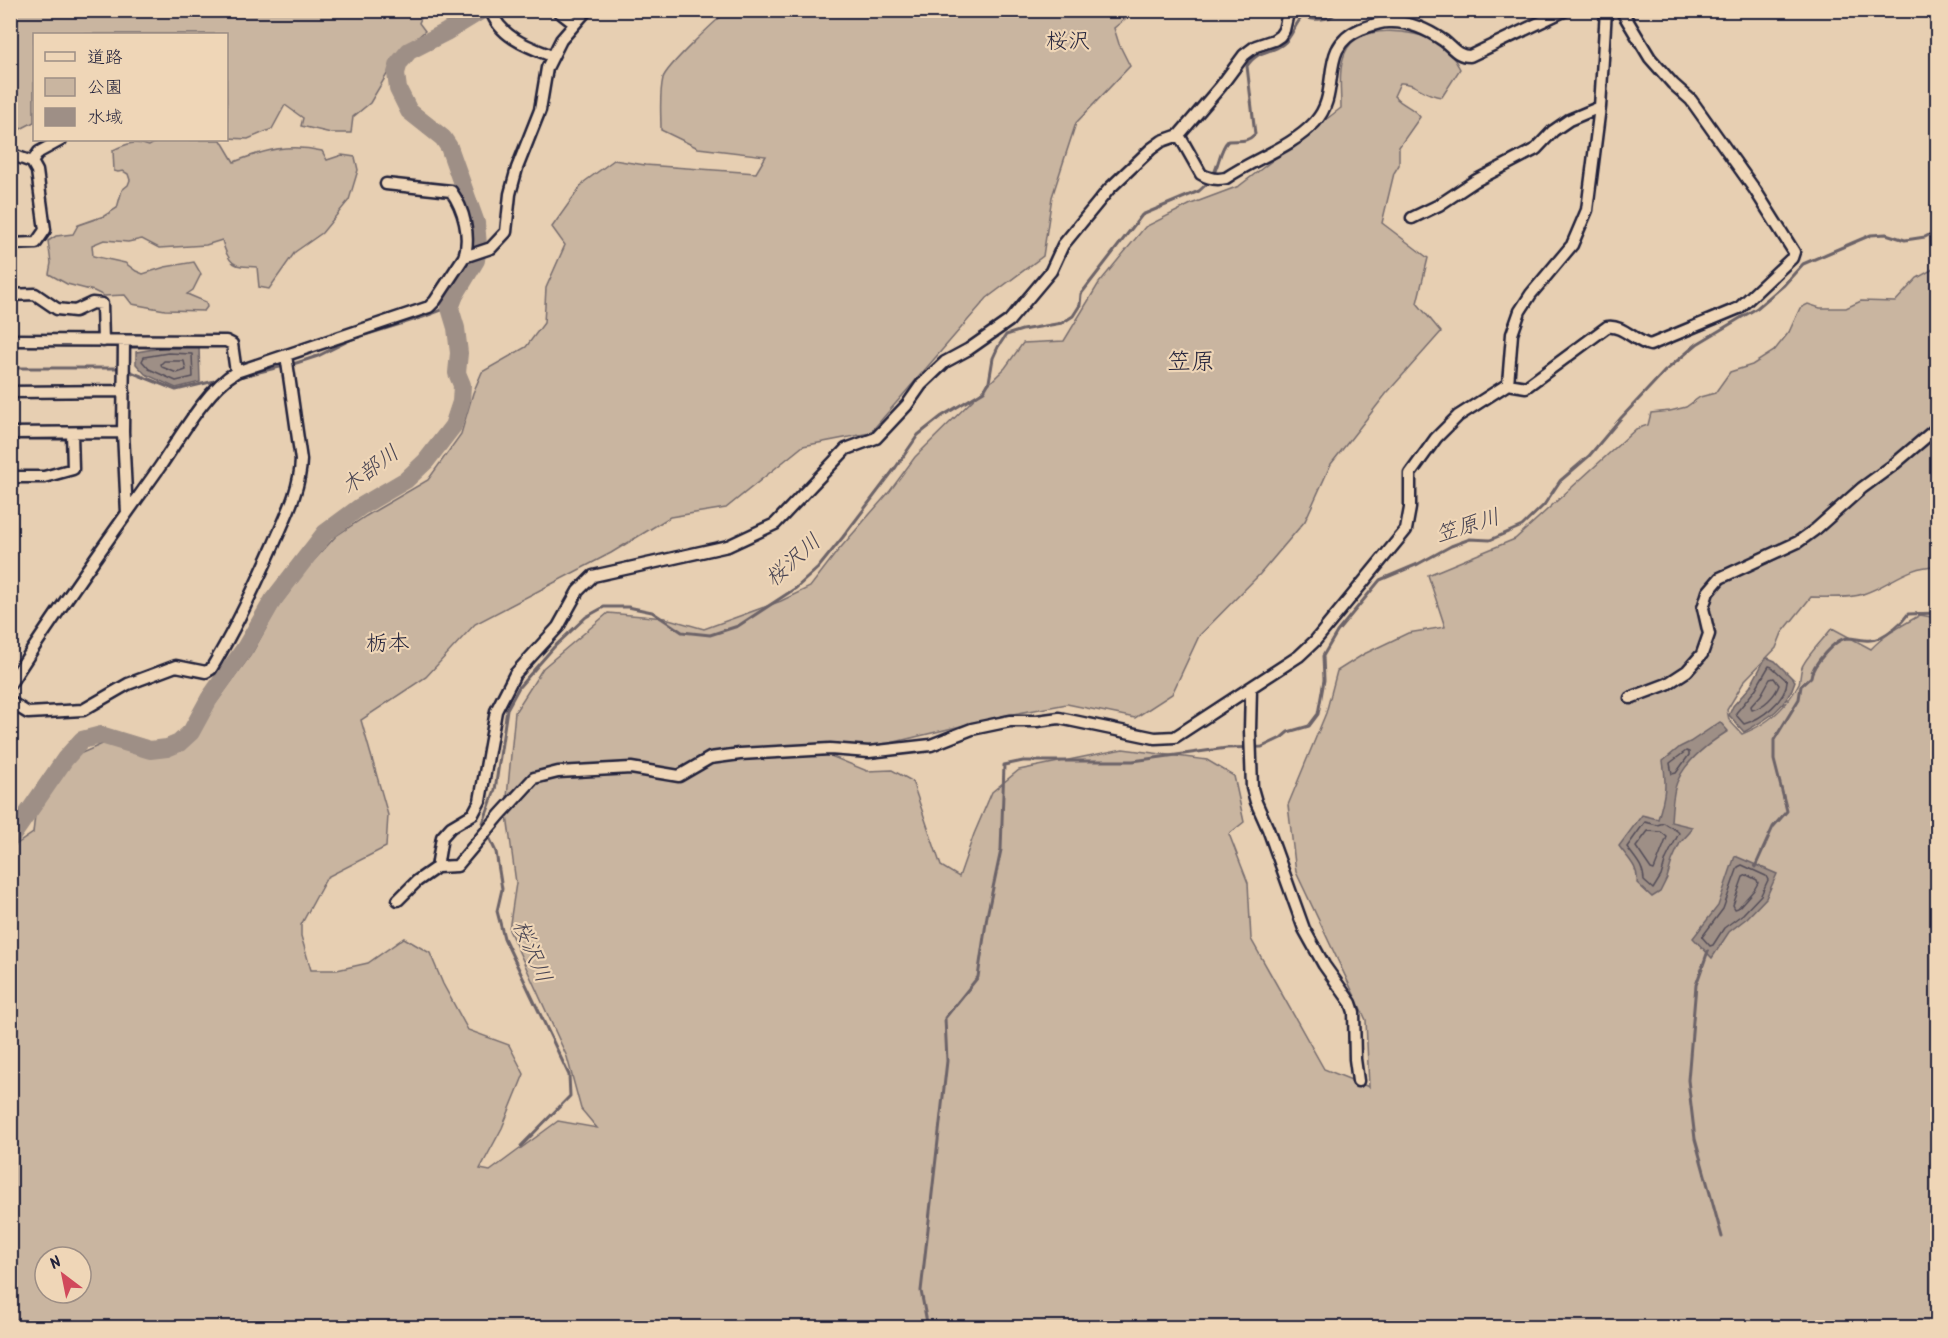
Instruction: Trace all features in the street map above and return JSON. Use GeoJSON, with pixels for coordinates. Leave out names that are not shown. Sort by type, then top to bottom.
{"type":"FeatureCollection","features":[{"type":"Feature","properties":{"kind":"street"},"geometry":{"type":"LineString","coordinates":[[491,10],[493,18],[519,43],[552,56]]}},
{"type":"Feature","properties":{"kind":"street"},"geometry":{"type":"LineString","coordinates":[[557,10],[575,24]]}},
{"type":"Feature","properties":{"kind":"street"},"geometry":{"type":"LineString","coordinates":[[464,257],[491,248],[506,232],[510,194],[517,168],[540,110],[552,56],[561,40],[587,10]]}},
{"type":"Feature","properties":{"kind":"street"},"geometry":{"type":"LineString","coordinates":[[437,867],[442,837],[451,827],[473,814],[480,801],[496,711],[502,698],[515,674],[558,627],[578,591],[592,576],[728,546],[775,524],[846,449],[876,438],[907,405],[921,385],[945,362],[969,349],[1009,321],[1051,271],[1063,245],[1109,189],[1151,149],[1162,141],[1179,135],[1244,55],[1251,49],[1280,36],[1284,30],[1288,13],[1292,10]]}},
{"type":"Feature","properties":{"kind":"street"},"geometry":{"type":"LineString","coordinates":[[1179,135],[1201,174],[1218,180],[1226,178],[1304,134],[1315,122],[1328,103],[1334,54],[1340,43],[1356,31],[1372,25],[1399,22],[1420,27],[1446,42],[1459,54],[1470,56],[1566,10]]}},
{"type":"Feature","properties":{"kind":"street"},"geometry":{"type":"LineString","coordinates":[[1508,384],[1512,334],[1520,311],[1531,294],[1572,245],[1587,210],[1600,108],[1606,10]]}},
{"type":"Feature","properties":{"kind":"street"},"geometry":{"type":"LineString","coordinates":[[398,900],[417,881],[437,867],[457,866],[520,791],[534,778],[550,774],[613,768],[631,768],[679,776],[710,758],[830,749],[869,752],[921,746],[942,741],[972,729],[1000,723],[1059,718],[1155,738],[1175,737],[1308,649],[1406,530],[1410,508],[1410,474],[1436,438],[1458,416],[1508,384],[1526,387],[1607,327],[1617,327],[1642,343],[1650,345],[1739,308],[1792,258],[1794,252],[1755,190],[1697,109],[1650,58],[1621,10]]}},
{"type":"Feature","properties":{"kind":"street"},"geometry":{"type":"LineString","coordinates":[[1412,218],[1536,149],[1553,131],[1569,120],[1600,108]]}},
{"type":"Feature","properties":{"kind":"street"},"geometry":{"type":"LineString","coordinates":[[32,162],[39,152],[59,141]]}},
{"type":"Feature","properties":{"kind":"street"},"geometry":{"type":"LineString","coordinates":[[10,154],[32,162],[37,171],[45,230],[36,243],[10,244]]}},
{"type":"Feature","properties":{"kind":"street"},"geometry":{"type":"LineString","coordinates":[[10,684],[48,625],[127,513],[215,389],[226,378],[236,372],[429,307],[435,302],[464,257],[467,247],[463,216],[451,191],[386,184]]}},
{"type":"Feature","properties":{"kind":"street"},"geometry":{"type":"LineString","coordinates":[[10,295],[35,294],[57,309],[75,311],[92,303],[102,304],[103,341]]}},
{"type":"Feature","properties":{"kind":"street"},"geometry":{"type":"LineString","coordinates":[[10,340],[226,341],[232,344],[236,372]]}},
{"type":"Feature","properties":{"kind":"street"},"geometry":{"type":"LineString","coordinates":[[124,341],[123,432],[127,513]]}},
{"type":"Feature","properties":{"kind":"street"},"geometry":{"type":"LineString","coordinates":[[10,702],[28,713],[73,712],[83,710],[144,676],[176,666],[206,672],[211,669],[254,591],[296,495],[301,460],[286,355]]}},
{"type":"Feature","properties":{"kind":"street"},"geometry":{"type":"LineString","coordinates":[[10,392],[124,391]]}},
{"type":"Feature","properties":{"kind":"street"},"geometry":{"type":"LineString","coordinates":[[1630,698],[1667,684],[1688,671],[1702,654],[1709,634],[1703,608],[1708,592],[1720,578],[1807,536],[1938,427]]}},
{"type":"Feature","properties":{"kind":"street"},"geometry":{"type":"LineString","coordinates":[[10,433],[123,432]]}},
{"type":"Feature","properties":{"kind":"street"},"geometry":{"type":"LineString","coordinates":[[10,477],[44,477],[72,469],[72,433]]}},
{"type":"Feature","properties":{"kind":"street"},"geometry":{"type":"LineString","coordinates":[[1251,688],[1252,788],[1304,929],[1324,965],[1351,1002],[1354,1012],[1354,1059],[1358,1081]]}},
{"type":"Feature","properties":{"kind":"green space"},"geometry":{"type":"Polygon","coordinates":[[[11,11],[387,11],[391,15],[399,11],[424,11],[419,23],[425,31],[399,54],[370,103],[353,117],[351,133],[331,133],[301,126],[303,118],[285,105],[272,129],[248,139],[228,138],[228,33],[33,33],[33,123],[11,134],[11,11]]]}},
{"type":"Feature","properties":{"kind":"green space"},"geometry":{"type":"Polygon","coordinates":[[[728,11],[1135,11],[1114,28],[1130,66],[1076,123],[1052,197],[1043,256],[987,298],[870,433],[803,446],[726,508],[670,517],[611,553],[475,624],[426,677],[361,720],[388,815],[386,847],[327,877],[301,925],[301,936],[311,970],[337,970],[368,963],[404,938],[430,953],[443,984],[468,1030],[509,1045],[524,1074],[502,1128],[480,1169],[490,1171],[558,1121],[597,1128],[581,1109],[567,1057],[509,930],[516,883],[506,808],[515,712],[543,668],[608,613],[665,618],[704,629],[781,601],[810,587],[890,491],[915,457],[1005,368],[1023,343],[1064,341],[1099,283],[1145,227],[1191,204],[1239,186],[1341,108],[1341,66],[1351,43],[1373,33],[1400,32],[1414,34],[1440,44],[1456,61],[1460,69],[1442,97],[1406,83],[1400,83],[1394,96],[1420,117],[1399,147],[1399,165],[1394,173],[1382,223],[1428,258],[1417,303],[1441,332],[1386,394],[1331,464],[1305,521],[1260,574],[1199,636],[1172,694],[1135,718],[1067,704],[1002,716],[833,757],[867,771],[892,770],[912,781],[941,866],[959,877],[992,792],[1019,770],[1123,749],[1207,760],[1234,776],[1244,822],[1229,834],[1248,883],[1251,939],[1324,1069],[1369,1087],[1366,1020],[1296,872],[1288,805],[1326,713],[1337,671],[1364,654],[1408,633],[1445,627],[1428,575],[1515,539],[1636,429],[1648,425],[1651,413],[1686,407],[1700,397],[1715,393],[1730,372],[1752,365],[1774,351],[1789,332],[1800,308],[1808,304],[1820,308],[1846,308],[1861,301],[1895,302],[1917,278],[1935,268],[1937,256],[1937,566],[1907,572],[1857,596],[1811,597],[1782,633],[1776,648],[1745,680],[1727,710],[1729,720],[1742,734],[1776,714],[1789,700],[1799,683],[1801,669],[1806,660],[1832,628],[1871,649],[1888,634],[1920,615],[1937,618],[1937,1327],[11,1328],[11,848],[33,833],[36,806],[68,759],[107,742],[125,737],[145,747],[166,751],[181,748],[194,739],[213,707],[252,653],[278,607],[307,568],[336,536],[428,480],[461,434],[482,372],[526,347],[544,323],[546,288],[565,245],[552,227],[584,182],[614,160],[645,165],[756,173],[766,156],[698,148],[661,130],[663,78],[703,33],[728,11]]]}},
{"type":"Feature","properties":{"kind":"green space"},"geometry":{"type":"Polygon","coordinates":[[[222,141],[234,162],[277,149],[310,149],[322,151],[327,160],[342,155],[355,157],[358,170],[349,200],[322,233],[295,252],[269,289],[259,287],[257,267],[239,266],[231,261],[222,240],[206,245],[159,248],[142,239],[128,242],[104,240],[92,245],[93,256],[125,263],[143,274],[194,262],[201,274],[193,290],[187,294],[206,302],[207,307],[204,311],[165,310],[132,304],[125,295],[104,296],[67,284],[49,274],[51,263],[48,241],[56,236],[73,234],[78,225],[104,216],[117,208],[122,190],[130,180],[128,174],[123,171],[114,171],[113,150],[130,144],[139,143],[149,146],[156,142],[222,141]]]}},
{"type":"Feature","properties":{"kind":"water"},"geometry":{"type":"Polygon","coordinates":[[[167,347],[199,347],[200,382],[176,388],[145,374],[136,364],[136,352],[167,347]]]}},
{"type":"Feature","properties":{"kind":"water"},"geometry":{"type":"Polygon","coordinates":[[[1765,659],[1775,661],[1795,681],[1787,699],[1775,712],[1744,732],[1729,715],[1733,706],[1750,687],[1765,659]]]}},
{"type":"Feature","properties":{"kind":"water"},"geometry":{"type":"Polygon","coordinates":[[[1720,722],[1728,731],[1693,758],[1682,772],[1676,785],[1671,822],[1692,827],[1680,843],[1660,892],[1652,897],[1637,883],[1635,868],[1619,846],[1642,815],[1658,819],[1665,790],[1663,761],[1680,747],[1720,722]]]}},
{"type":"Feature","properties":{"kind":"water"},"geometry":{"type":"Polygon","coordinates":[[[1735,856],[1777,874],[1766,898],[1747,918],[1729,932],[1712,958],[1693,938],[1718,906],[1735,856]]]}},
{"type":"Feature","properties":{"kind":"waterway","name":"木部川"},"geometry":{"type":"LineString","coordinates":[[10,839],[65,759],[82,740],[101,735],[150,750],[167,748],[179,743],[191,732],[209,699],[245,648],[273,600],[325,533],[360,507],[406,480],[426,461],[453,426],[461,402],[462,385],[457,373],[459,353],[456,328],[450,308],[476,260],[478,245],[476,223],[449,147],[443,138],[409,111],[398,89],[396,73],[399,63],[409,51],[482,10]]}},
{"type":"Feature","properties":{"kind":"waterway","name":"桜沢川"},"geometry":{"type":"LineString","coordinates":[[1213,175],[1228,141],[1246,140],[1255,134],[1247,66],[1255,57],[1286,41],[1302,17],[1326,18],[1339,10]]}},
{"type":"Feature","properties":{"kind":"waterway","name":"桜沢川"},"geometry":{"type":"LineString","coordinates":[[486,829],[483,823],[495,790],[507,709],[519,687],[554,647],[586,617],[604,607],[628,607],[652,612],[682,632],[710,635],[738,626],[796,588],[818,568],[843,537],[918,435],[942,416],[984,391],[989,382],[993,358],[1006,335],[1062,323],[1073,316],[1080,305],[1081,294],[1142,215],[1199,191],[1210,181]]}},
{"type":"Feature","properties":{"kind":"waterway","name":"笠原川"},"geometry":{"type":"LineString","coordinates":[[928,1328],[921,1291],[947,1061],[945,1018],[978,977],[987,916],[1001,850],[1004,765],[1023,761],[1133,761],[1227,748],[1262,747],[1288,732],[1309,726],[1318,714],[1324,680],[1323,656],[1337,632],[1380,580],[1418,564],[1451,546],[1470,539],[1490,540],[1522,526],[1544,505],[1560,481],[1589,456],[1664,372],[1697,344],[1757,308],[1784,285],[1803,264],[1871,235],[1886,234],[1905,240],[1925,237],[1938,230]]}},
{"type":"Feature","properties":{"kind":"waterway"},"geometry":{"type":"LineString","coordinates":[[290,365],[318,356],[352,339],[450,308]]}},
{"type":"Feature","properties":{"kind":"waterway"},"geometry":{"type":"LineString","coordinates":[[235,378],[284,366]]}},
{"type":"Feature","properties":{"kind":"waterway"},"geometry":{"type":"LineString","coordinates":[[10,368],[120,368]]}},
{"type":"Feature","properties":{"kind":"waterway"},"geometry":{"type":"LineString","coordinates":[[126,370],[176,390],[219,380]]}},
{"type":"Feature","properties":{"kind":"waterway"},"geometry":{"type":"LineString","coordinates":[[1755,867],[1773,827],[1787,811],[1774,760],[1774,740],[1799,699],[1801,686],[1811,677],[1815,666],[1842,639],[1875,639],[1891,631],[1908,614],[1938,613]]}},
{"type":"Feature","properties":{"kind":"waterway","name":"桜沢川"},"geometry":{"type":"LineString","coordinates":[[488,835],[496,852],[502,889],[497,911],[504,938],[569,1075],[570,1096],[521,1146]]}},
{"type":"Feature","properties":{"kind":"waterway"},"geometry":{"type":"LineString","coordinates":[[1708,951],[1696,985],[1688,1080],[1695,1139],[1722,1237]]}},
{"type":"Feature","properties":{"kind":"district","name":"桜沢"},"geometry":{"type":"Point","coordinates":[1068,42]}},
{"type":"Feature","properties":{"kind":"district","name":"笠原"},"geometry":{"type":"Point","coordinates":[1191,362]}},
{"type":"Feature","properties":{"kind":"district","name":"栃本"},"geometry":{"type":"Point","coordinates":[388,644]}}]}
